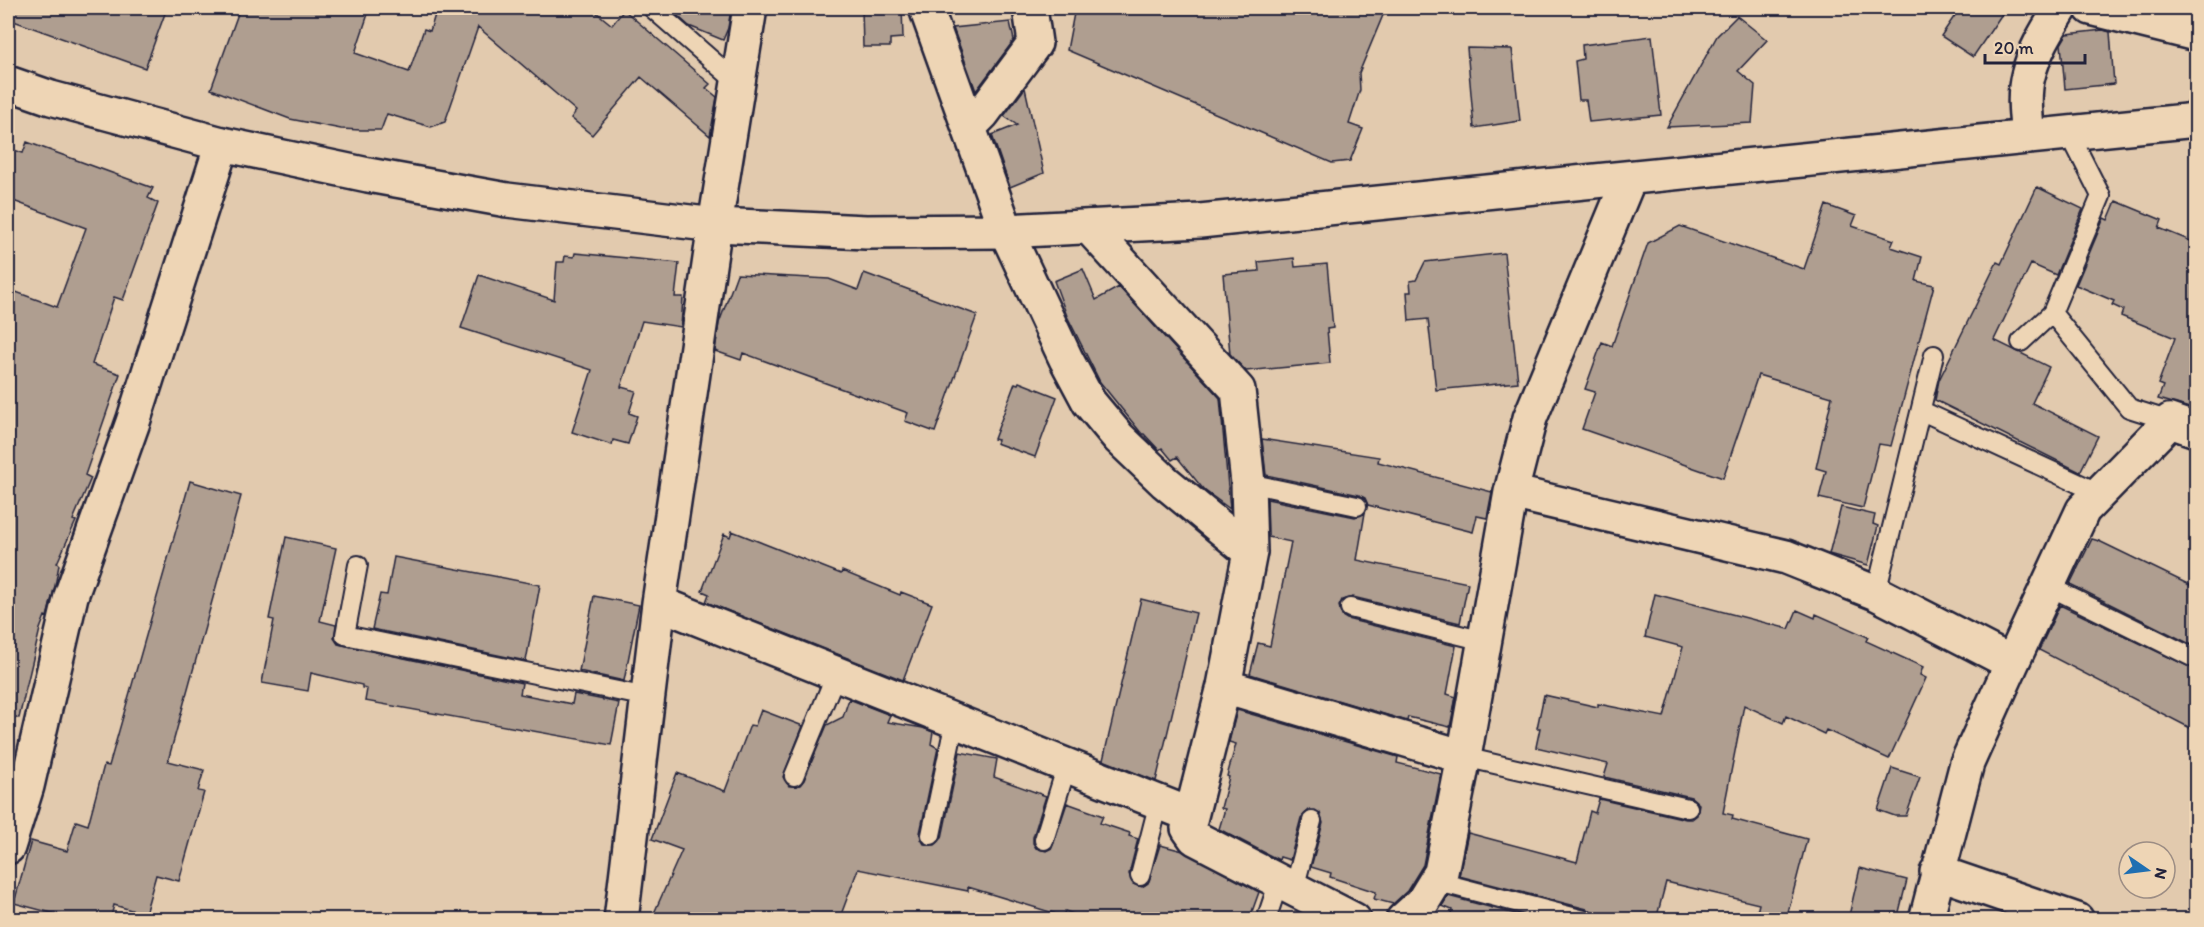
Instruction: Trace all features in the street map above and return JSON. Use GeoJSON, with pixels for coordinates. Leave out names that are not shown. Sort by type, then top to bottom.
{"type":"FeatureCollection","features":[{"type":"Feature","properties":{"kind":"street"},"geometry":{"type":"LineString","coordinates":[[621,920],[659,603],[750,8]]}},
{"type":"Feature","properties":{"kind":"street"},"geometry":{"type":"LineString","coordinates":[[926,8],[1006,231],[1089,402],[1119,438],[1165,482],[1250,552]]}},
{"type":"Feature","properties":{"kind":"street"},"geometry":{"type":"LineString","coordinates":[[970,126],[983,113],[1035,43],[1030,8]]}},
{"type":"Feature","properties":{"kind":"street"},"geometry":{"type":"LineString","coordinates":[[2028,137],[2025,104],[2027,78],[2035,55],[2061,8]]}},
{"type":"Feature","properties":{"kind":"street"},"geometry":{"type":"LineString","coordinates":[[2091,8],[2196,34]]}},
{"type":"Feature","properties":{"kind":"street"},"geometry":{"type":"LineString","coordinates":[[8,83],[51,98],[222,144],[368,176],[507,200],[715,225],[866,232],[1006,231],[1200,222],[2196,120]]}},
{"type":"Feature","properties":{"kind":"street"},"geometry":{"type":"LineString","coordinates":[[8,848],[17,785],[71,596],[133,422],[222,144]]}},
{"type":"Feature","properties":{"kind":"street"},"geometry":{"type":"LineString","coordinates":[[1403,920],[1422,903],[1441,872],[1511,492],[1530,418],[1629,179]]}},
{"type":"Feature","properties":{"kind":"street"},"geometry":{"type":"LineString","coordinates":[[1089,227],[1238,390],[1248,483],[1250,552],[1224,686],[1188,828],[1195,838],[1354,920]]}},
{"type":"Feature","properties":{"kind":"street"},"geometry":{"type":"LineString","coordinates":[[1926,920],[1967,762],[2083,510],[2099,493],[2183,426]]}},
{"type":"Feature","properties":{"kind":"street"},"geometry":{"type":"LineString","coordinates":[[1511,492],[1786,557],[1876,593],[2012,663]]}},
{"type":"Feature","properties":{"kind":"street"},"geometry":{"type":"LineString","coordinates":[[659,603],[1191,815]]}},
{"type":"Feature","properties":{"kind":"street"},"geometry":{"type":"LineString","coordinates":[[1224,686],[1464,757]]}},
{"type":"Feature","properties":{"kind":"street"},"geometry":{"type":"LineString","coordinates":[[1937,872],[2077,920]]}},
{"type":"Feature","properties":{"kind":"lane"},"geometry":{"type":"LineString","coordinates":[[652,8],[739,84]]}},
{"type":"Feature","properties":{"kind":"lane"},"geometry":{"type":"LineString","coordinates":[[2021,342],[2052,314],[2101,196],[2069,133]]}},
{"type":"Feature","properties":{"kind":"lane"},"geometry":{"type":"LineString","coordinates":[[2052,314],[2129,408],[2183,426]]}},
{"type":"Feature","properties":{"kind":"lane"},"geometry":{"type":"LineString","coordinates":[[1876,593],[1934,356]]}},
{"type":"Feature","properties":{"kind":"lane"},"geometry":{"type":"LineString","coordinates":[[1922,411],[2099,493]]}},
{"type":"Feature","properties":{"kind":"lane"},"geometry":{"type":"LineString","coordinates":[[1248,483],[1358,506]]}},
{"type":"Feature","properties":{"kind":"lane"},"geometry":{"type":"LineString","coordinates":[[358,565],[345,635],[647,697]]}},
{"type":"Feature","properties":{"kind":"lane"},"geometry":{"type":"LineString","coordinates":[[2048,586],[2196,659]]}},
{"type":"Feature","properties":{"kind":"lane"},"geometry":{"type":"LineString","coordinates":[[1350,608],[1484,641]]}},
{"type":"Feature","properties":{"kind":"lane"},"geometry":{"type":"LineString","coordinates":[[794,776],[836,674]]}},
{"type":"Feature","properties":{"kind":"lane"},"geometry":{"type":"LineString","coordinates":[[931,835],[955,721]]}},
{"type":"Feature","properties":{"kind":"lane"},"geometry":{"type":"LineString","coordinates":[[1464,757],[1688,808]]}},
{"type":"Feature","properties":{"kind":"lane"},"geometry":{"type":"LineString","coordinates":[[1044,840],[1067,765]]}},
{"type":"Feature","properties":{"kind":"lane"},"geometry":{"type":"LineString","coordinates":[[1140,876],[1159,802]]}},
{"type":"Feature","properties":{"kind":"lane"},"geometry":{"type":"LineString","coordinates":[[1266,920],[1286,885],[1311,821]]}},
{"type":"Feature","properties":{"kind":"lane"},"geometry":{"type":"LineString","coordinates":[[1435,880],[1584,920]]}},
{"type":"Feature","properties":{"kind":"building"},"geometry":{"type":"Polygon","coordinates":[[[8,8],[167,8],[145,68],[8,19],[8,8]]]}},
{"type":"Feature","properties":{"kind":"building"},"geometry":{"type":"Polygon","coordinates":[[[240,8],[370,8],[355,53],[409,72],[424,29],[430,31],[437,8],[591,8],[612,25],[624,10],[710,84],[706,88],[717,97],[710,136],[641,77],[592,135],[571,118],[576,111],[478,27],[445,122],[431,127],[387,114],[381,130],[361,130],[341,129],[290,119],[211,89],[240,8]]]}},
{"type":"Feature","properties":{"kind":"building"},"geometry":{"type":"Polygon","coordinates":[[[669,8],[731,8],[728,28],[723,40],[689,26],[669,8]]]}},
{"type":"Feature","properties":{"kind":"building"},"geometry":{"type":"Polygon","coordinates":[[[902,8],[903,38],[890,39],[890,47],[863,47],[862,9],[902,8]]]}},
{"type":"Feature","properties":{"kind":"building"},"geometry":{"type":"Polygon","coordinates":[[[1075,8],[1386,8],[1359,73],[1360,90],[1349,124],[1363,129],[1350,161],[1332,163],[1067,50],[1075,8]]]}},
{"type":"Feature","properties":{"kind":"building"},"geometry":{"type":"Polygon","coordinates":[[[1960,8],[2006,8],[1973,57],[1941,36],[1960,8]]]}},
{"type":"Feature","properties":{"kind":"building"},"geometry":{"type":"Polygon","coordinates":[[[1737,16],[1767,40],[1738,71],[1755,85],[1752,123],[1667,127],[1717,36],[1737,16]]]}},
{"type":"Feature","properties":{"kind":"building"},"geometry":{"type":"Polygon","coordinates":[[[1010,22],[1014,40],[976,91],[953,28],[1010,22]]]}},
{"type":"Feature","properties":{"kind":"building"},"geometry":{"type":"Polygon","coordinates":[[[2103,30],[2110,32],[2114,84],[2065,89],[2061,44],[2067,34],[2103,30]]]}},
{"type":"Feature","properties":{"kind":"building"},"geometry":{"type":"Polygon","coordinates":[[[1652,36],[1661,115],[1589,122],[1586,100],[1579,100],[1575,61],[1583,59],[1582,45],[1652,36]]]}},
{"type":"Feature","properties":{"kind":"building"},"geometry":{"type":"Polygon","coordinates":[[[1467,48],[1512,49],[1520,121],[1474,128],[1467,48]]]}},
{"type":"Feature","properties":{"kind":"building"},"geometry":{"type":"Polygon","coordinates":[[[1025,88],[1044,173],[1010,187],[992,135],[1017,125],[1004,116],[1025,88]]]}},
{"type":"Feature","properties":{"kind":"building"},"geometry":{"type":"Polygon","coordinates":[[[27,142],[153,188],[148,198],[158,203],[123,300],[114,297],[92,364],[120,374],[85,475],[91,478],[73,520],[76,521],[57,563],[59,565],[55,586],[47,617],[45,616],[40,629],[19,718],[8,717],[8,289],[57,307],[86,228],[8,199],[8,148],[23,153],[27,142]]]}},
{"type":"Feature","properties":{"kind":"building"},"geometry":{"type":"Polygon","coordinates":[[[2037,187],[2083,209],[2056,275],[2031,264],[1994,340],[2049,367],[2032,403],[2098,436],[2080,472],[1935,400],[1939,380],[1997,262],[2001,264],[2037,187]]]}},
{"type":"Feature","properties":{"kind":"building"},"geometry":{"type":"Polygon","coordinates":[[[2116,201],[2162,220],[2159,228],[2196,243],[2196,410],[2158,399],[2163,386],[2158,384],[2175,338],[2121,316],[2123,310],[2112,305],[2114,301],[2076,285],[2104,218],[2108,220],[2116,201]]]}},
{"type":"Feature","properties":{"kind":"building"},"geometry":{"type":"Polygon","coordinates":[[[1826,205],[1856,216],[1852,226],[1894,240],[1891,247],[1922,257],[1916,281],[1934,285],[1891,446],[1879,444],[1863,508],[1819,498],[1826,471],[1816,468],[1832,397],[1758,375],[1723,478],[1582,429],[1595,392],[1585,389],[1602,342],[1612,346],[1648,243],[1680,226],[1804,269],[1826,205]]]}},
{"type":"Feature","properties":{"kind":"building"},"geometry":{"type":"Polygon","coordinates":[[[575,253],[679,263],[675,297],[683,297],[681,327],[642,321],[621,387],[636,391],[629,413],[637,416],[628,444],[613,440],[612,445],[572,432],[592,370],[461,328],[479,275],[554,300],[557,262],[564,262],[565,256],[574,257],[575,253]]]}},
{"type":"Feature","properties":{"kind":"building"},"geometry":{"type":"Polygon","coordinates":[[[1504,253],[1518,382],[1436,390],[1428,319],[1409,321],[1407,292],[1411,292],[1410,281],[1416,280],[1425,262],[1504,253]]]}},
{"type":"Feature","properties":{"kind":"building"},"geometry":{"type":"Polygon","coordinates":[[[1294,258],[1295,267],[1327,264],[1333,328],[1327,329],[1330,363],[1246,371],[1230,354],[1223,274],[1259,271],[1258,262],[1294,258]]]}},
{"type":"Feature","properties":{"kind":"building"},"geometry":{"type":"Polygon","coordinates":[[[1083,269],[1096,300],[1119,287],[1220,398],[1230,509],[1204,490],[1177,457],[1172,460],[1162,448],[1159,450],[1142,434],[1100,382],[1067,316],[1054,281],[1083,269]]]}},
{"type":"Feature","properties":{"kind":"building"},"geometry":{"type":"Polygon","coordinates":[[[864,273],[977,315],[935,432],[905,421],[908,413],[743,353],[741,360],[715,351],[719,323],[737,274],[829,279],[858,290],[864,273]]]}},
{"type":"Feature","properties":{"kind":"building"},"geometry":{"type":"Polygon","coordinates":[[[1019,382],[1057,397],[1035,457],[996,443],[998,440],[994,439],[1015,383],[1019,382]]]}},
{"type":"Feature","properties":{"kind":"building"},"geometry":{"type":"Polygon","coordinates":[[[1262,439],[1379,457],[1378,462],[1492,492],[1487,518],[1477,516],[1473,532],[1368,505],[1365,498],[1359,495],[1266,475],[1262,439]]]}},
{"type":"Feature","properties":{"kind":"building"},"geometry":{"type":"Polygon","coordinates":[[[190,481],[241,496],[168,761],[204,770],[198,791],[204,792],[179,881],[156,875],[145,914],[114,905],[110,920],[78,920],[14,903],[31,841],[67,851],[76,821],[88,825],[104,765],[109,766],[190,481]]]}},
{"type":"Feature","properties":{"kind":"building"},"geometry":{"type":"Polygon","coordinates":[[[1267,499],[1355,517],[1365,513],[1357,560],[1468,583],[1460,623],[1353,597],[1342,600],[1339,606],[1342,616],[1347,619],[1456,646],[1447,694],[1456,697],[1450,727],[1408,717],[1407,721],[1250,674],[1258,643],[1270,646],[1291,542],[1268,537],[1267,499]]]}},
{"type":"Feature","properties":{"kind":"building"},"geometry":{"type":"Polygon","coordinates":[[[1841,507],[1875,515],[1873,524],[1878,526],[1868,565],[1829,554],[1841,507]]]}},
{"type":"Feature","properties":{"kind":"building"},"geometry":{"type":"Polygon","coordinates":[[[732,531],[841,574],[842,571],[900,595],[901,592],[932,604],[903,680],[706,602],[709,594],[702,591],[724,534],[730,537],[732,531]]]}},
{"type":"Feature","properties":{"kind":"building"},"geometry":{"type":"Polygon","coordinates":[[[286,537],[336,548],[320,621],[336,625],[334,638],[338,644],[522,683],[520,694],[572,704],[574,694],[619,703],[611,745],[365,701],[367,689],[362,688],[362,685],[311,673],[308,691],[262,683],[274,620],[269,619],[286,537]]]}},
{"type":"Feature","properties":{"kind":"building"},"geometry":{"type":"Polygon","coordinates":[[[2092,539],[2196,588],[2196,647],[2070,584],[2092,539]]]}},
{"type":"Feature","properties":{"kind":"building"},"geometry":{"type":"Polygon","coordinates":[[[394,557],[540,585],[526,661],[372,629],[380,594],[387,595],[394,557]]]}},
{"type":"Feature","properties":{"kind":"building"},"geometry":{"type":"Polygon","coordinates":[[[1655,594],[1789,629],[1797,610],[1815,618],[1816,614],[1868,637],[1866,641],[1923,667],[1920,675],[1926,678],[1889,759],[1826,730],[1824,734],[1786,716],[1783,723],[1744,705],[1723,813],[1733,815],[1732,819],[1807,839],[1786,920],[1755,920],[1759,904],[1666,882],[1656,920],[1595,920],[1592,912],[1587,909],[1459,876],[1468,833],[1577,862],[1590,811],[1595,813],[1599,799],[1686,819],[1692,819],[1697,815],[1699,804],[1691,797],[1604,777],[1608,764],[1536,747],[1540,728],[1537,728],[1544,695],[1598,707],[1598,704],[1664,717],[1683,647],[1645,637],[1655,594]]]}},
{"type":"Feature","properties":{"kind":"building"},"geometry":{"type":"Polygon","coordinates":[[[594,596],[639,605],[624,681],[579,671],[594,596]]]}},
{"type":"Feature","properties":{"kind":"building"},"geometry":{"type":"Polygon","coordinates":[[[1141,599],[1196,613],[1156,781],[1103,760],[1141,599]]]}},
{"type":"Feature","properties":{"kind":"building"},"geometry":{"type":"Polygon","coordinates":[[[2060,605],[2196,670],[2196,731],[2039,650],[2060,605]]]}},
{"type":"Feature","properties":{"kind":"building"},"geometry":{"type":"Polygon","coordinates":[[[849,699],[890,715],[887,722],[933,732],[931,744],[938,748],[920,833],[924,844],[935,845],[942,838],[960,752],[997,759],[994,777],[1046,796],[1033,837],[1036,848],[1046,851],[1052,848],[1067,803],[1103,816],[1100,823],[1130,833],[1129,836],[1138,839],[1129,874],[1133,884],[1142,887],[1148,883],[1160,845],[1183,851],[1259,892],[1249,920],[1090,920],[1065,911],[1063,916],[968,887],[968,891],[858,869],[839,920],[651,920],[682,850],[652,839],[677,773],[725,791],[750,725],[755,726],[761,710],[803,726],[783,777],[789,786],[800,785],[827,725],[843,717],[849,699]]]}},
{"type":"Feature","properties":{"kind":"building"},"geometry":{"type":"Polygon","coordinates":[[[1237,710],[1398,757],[1397,763],[1441,774],[1423,865],[1407,891],[1393,904],[1374,899],[1376,892],[1330,877],[1331,873],[1311,867],[1323,823],[1320,813],[1315,810],[1309,810],[1301,818],[1290,860],[1280,857],[1279,860],[1219,829],[1225,809],[1221,808],[1229,777],[1227,776],[1236,744],[1229,742],[1237,710]]]}},
{"type":"Feature","properties":{"kind":"building"},"geometry":{"type":"Polygon","coordinates":[[[1892,768],[1920,777],[1906,816],[1895,816],[1878,810],[1892,768]]]}},
{"type":"Feature","properties":{"kind":"building"},"geometry":{"type":"Polygon","coordinates":[[[1860,868],[1907,880],[1897,920],[1848,920],[1860,868]]]}},
{"type":"Feature","properties":{"kind":"building"},"geometry":{"type":"Polygon","coordinates":[[[1448,896],[1538,920],[1449,920],[1452,910],[1442,906],[1448,896]]]}}]}
